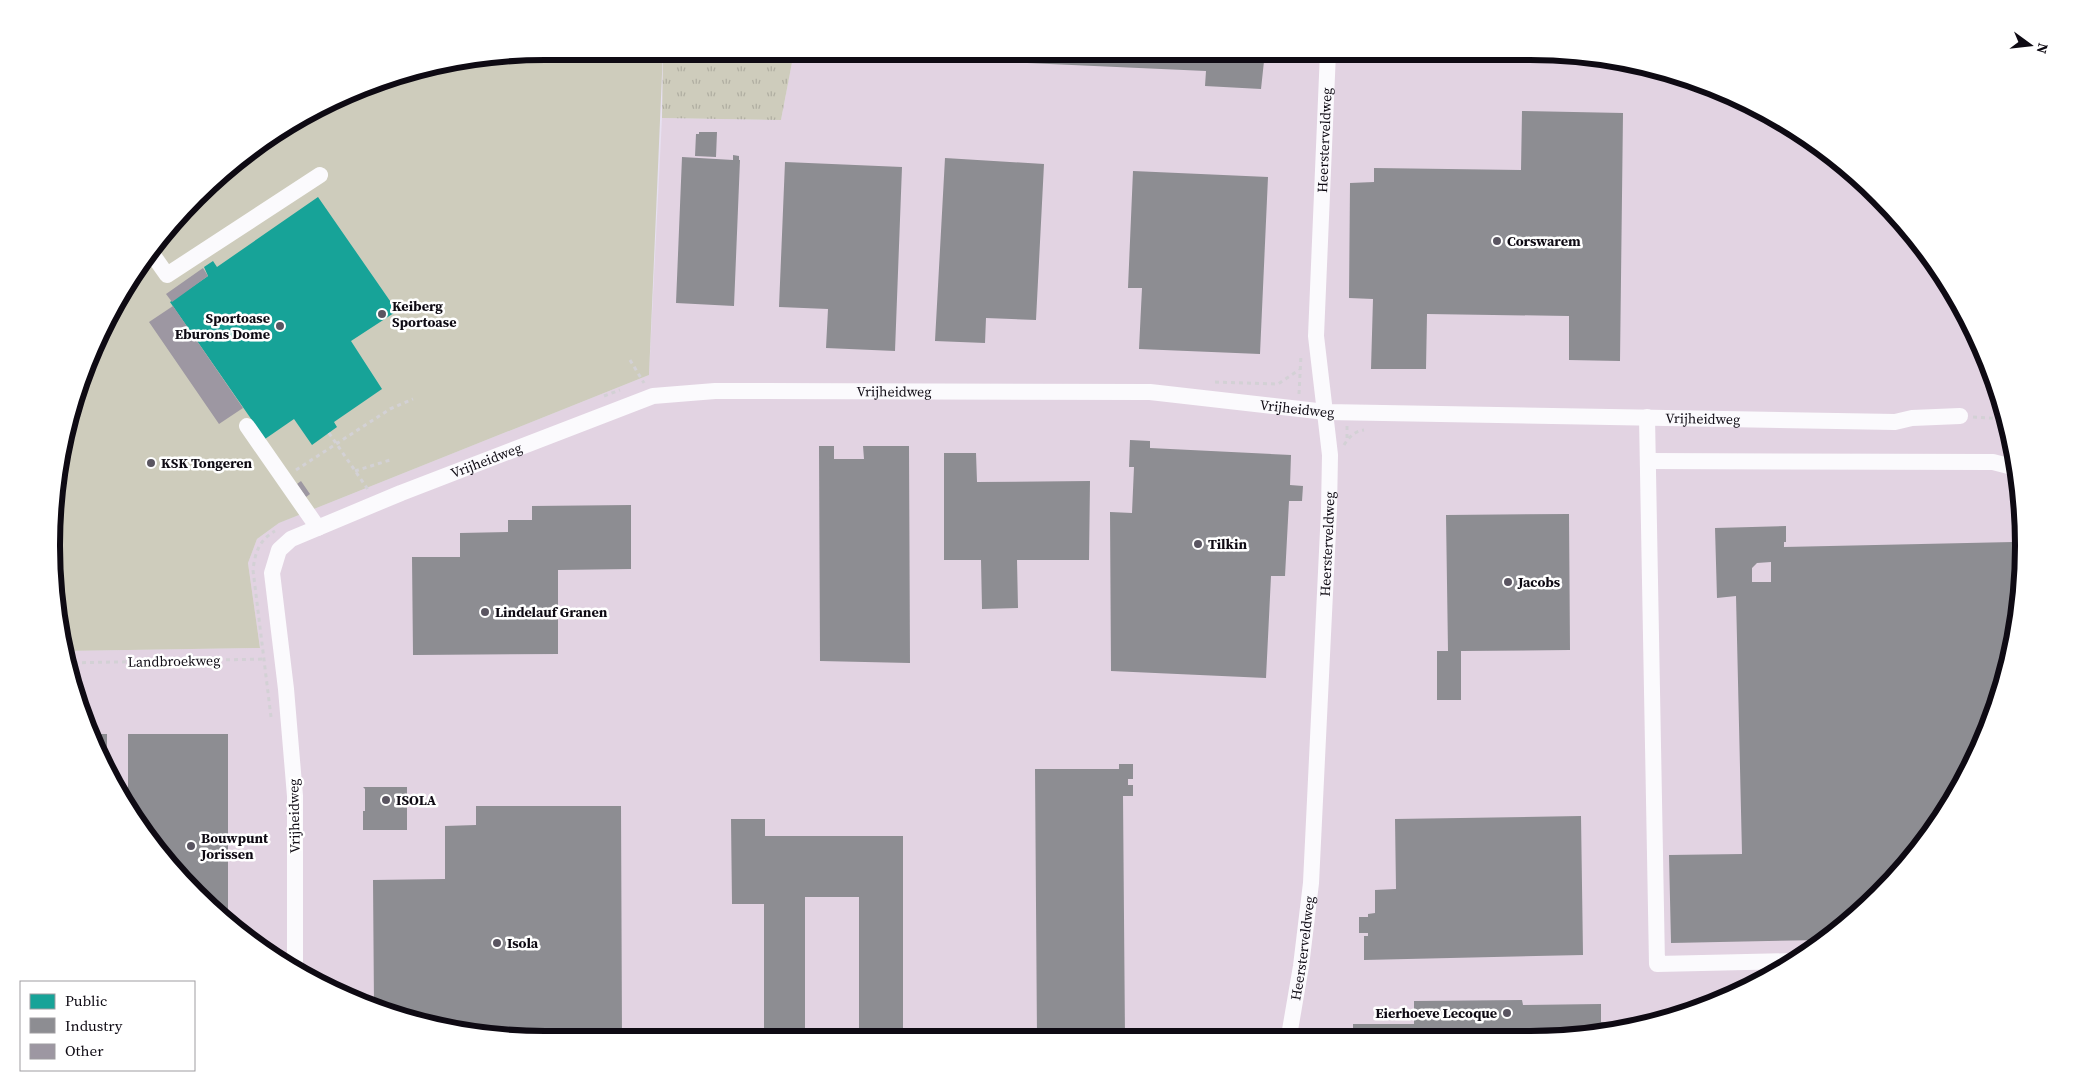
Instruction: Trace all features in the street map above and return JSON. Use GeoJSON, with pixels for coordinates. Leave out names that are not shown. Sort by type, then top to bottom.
{"type":"FeatureCollection","features":[{"type":"Feature","properties":{"kind":"street","name":"Heersterveldweg"},"geometry":{"type":"LineString","coordinates":[[1289,1031],[1301,966],[1311,883],[1329,510],[1330,455],[1316,336],[1328,60]]}},
{"type":"Feature","properties":{"kind":"street"},"geometry":{"type":"LineString","coordinates":[[155,258],[166,275],[320,176]]}},
{"type":"Feature","properties":{"kind":"street","name":"Vrijheidweg"},"geometry":{"type":"LineString","coordinates":[[295,961],[295,796],[272,573],[279,550],[291,539],[401,493],[653,396],[715,391],[1150,392],[1326,412],[1895,422],[1912,418],[1960,416]]}},
{"type":"Feature","properties":{"kind":"street"},"geometry":{"type":"LineString","coordinates":[[1647,418],[1657,964],[1781,960]]}},
{"type":"Feature","properties":{"kind":"street"},"geometry":{"type":"LineString","coordinates":[[247,426],[318,528]]}},
{"type":"Feature","properties":{"kind":"street"},"geometry":{"type":"LineString","coordinates":[[1648,461],[1993,462],[2008,466]]}},
{"type":"Feature","properties":{"kind":"path"},"geometry":{"type":"LineString","coordinates":[[1299,409],[1300,360]]}},
{"type":"Feature","properties":{"kind":"path"},"geometry":{"type":"LineString","coordinates":[[1211,382],[1278,384],[1299,370]]}},
{"type":"Feature","properties":{"kind":"path"},"geometry":{"type":"LineString","coordinates":[[637,387],[645,385]]}},
{"type":"Feature","properties":{"kind":"path"},"geometry":{"type":"LineString","coordinates":[[596,399],[622,390]]}},
{"type":"Feature","properties":{"kind":"path"},"geometry":{"type":"LineString","coordinates":[[295,470],[390,409],[413,399]]}},
{"type":"Feature","properties":{"kind":"path"},"geometry":{"type":"LineString","coordinates":[[1960,416],[1998,419]]}},
{"type":"Feature","properties":{"kind":"path"},"geometry":{"type":"LineString","coordinates":[[329,433],[371,493],[362,496]]}},
{"type":"Feature","properties":{"kind":"path"},"geometry":{"type":"LineString","coordinates":[[356,471],[390,460]]}},
{"type":"Feature","properties":{"kind":"path"},"geometry":{"type":"LineString","coordinates":[[271,718],[252,570],[255,551],[268,535],[280,528]]}},
{"type":"Feature","properties":{"kind":"path","name":"Landbroekweg"},"geometry":{"type":"LineString","coordinates":[[75,663],[282,659]]}},
{"type":"Feature","properties":{"kind":"shaded area"},"geometry":{"type":"Polygon","coordinates":[[[792,60],[1530,60],[1593,64],[1655,77],[1715,97],[1772,125],[1825,160],[1850,180],[1895,225],[1915,250],[1950,303],[1965,331],[1989,389],[2006,451],[2011,482],[2015,546],[2011,609],[2006,640],[1982,721],[1926,824],[1895,866],[1850,911],[1825,931],[1772,966],[1744,981],[1686,1005],[1624,1022],[1561,1030],[514,1030],[451,1022],[389,1005],[331,981],[303,966],[250,931],[225,911],[180,866],[160,841],[125,788],[110,760],[86,702],[72,651],[260,648],[248,563],[257,539],[279,523],[649,375],[662,118],[781,120],[792,60]]]}},
{"type":"Feature","properties":{"kind":"green space","name":"Keiberg Sportoase"},"geometry":{"type":"Polygon","coordinates":[[[546,60],[663,60],[649,375],[279,523],[257,539],[248,563],[260,648],[72,651],[64,609],[60,546],[64,482],[69,451],[86,389],[97,360],[125,303],[142,276],[180,225],[225,180],[250,160],[303,125],[360,97],[420,77],[482,64],[546,60]]]}},
{"type":"Feature","properties":{"kind":"green space"},"geometry":{"type":"Polygon","coordinates":[[[663,60],[792,60],[781,120],[662,118],[663,60]]]}},
{"type":"Feature","properties":{"kind":"building: Public","name":"Sportoase Eburons Dome"},"geometry":{"type":"Polygon","coordinates":[[[318,197],[397,311],[351,341],[382,389],[334,422],[337,427],[312,445],[294,419],[265,439],[170,302],[208,276],[204,267],[213,261],[217,267],[318,197]]]}},
{"type":"Feature","properties":{"kind":"building: Industry"},"geometry":{"type":"Polygon","coordinates":[[[958,60],[1264,60],[1261,89],[1205,86],[1206,71],[958,60]]]}},
{"type":"Feature","properties":{"kind":"building: Industry","name":"Corswarem"},"geometry":{"type":"Polygon","coordinates":[[[1522,111],[1623,113],[1620,361],[1569,360],[1569,316],[1427,314],[1426,369],[1371,369],[1373,299],[1349,298],[1350,183],[1374,182],[1374,168],[1521,170],[1522,111]]]}},
{"type":"Feature","properties":{"kind":"building: Industry"},"geometry":{"type":"Polygon","coordinates":[[[699,132],[717,132],[716,157],[695,156],[696,134],[699,134],[699,132]]]}},
{"type":"Feature","properties":{"kind":"building: Industry"},"geometry":{"type":"Polygon","coordinates":[[[733,155],[739,156],[740,160],[734,306],[676,303],[682,157],[733,160],[733,155]]]}},
{"type":"Feature","properties":{"kind":"building: Industry"},"geometry":{"type":"Polygon","coordinates":[[[945,158],[1044,164],[1036,320],[986,318],[985,343],[935,341],[945,158]]]}},
{"type":"Feature","properties":{"kind":"building: Industry"},"geometry":{"type":"Polygon","coordinates":[[[785,162],[902,167],[895,351],[826,348],[828,309],[779,307],[785,162]]]}},
{"type":"Feature","properties":{"kind":"building: Industry"},"geometry":{"type":"Polygon","coordinates":[[[1133,171],[1268,177],[1260,354],[1139,349],[1142,288],[1128,288],[1133,171]]]}},
{"type":"Feature","properties":{"kind":"building: Industry","name":"Tilkin"},"geometry":{"type":"Polygon","coordinates":[[[1130,440],[1150,441],[1150,448],[1291,455],[1290,485],[1303,486],[1302,501],[1289,501],[1285,576],[1271,576],[1266,678],[1111,671],[1110,512],[1132,513],[1134,467],[1129,467],[1130,440]]]}},
{"type":"Feature","properties":{"kind":"building: Industry"},"geometry":{"type":"Polygon","coordinates":[[[819,446],[834,446],[834,459],[864,459],[863,446],[909,446],[910,663],[820,661],[819,446]]]}},
{"type":"Feature","properties":{"kind":"building: Industry"},"geometry":{"type":"Polygon","coordinates":[[[944,453],[976,453],[977,482],[1090,481],[1089,560],[1017,560],[1018,608],[982,609],[981,560],[944,560],[944,453]]]}},
{"type":"Feature","properties":{"kind":"building: Industry","name":"Lindelauf Granen"},"geometry":{"type":"Polygon","coordinates":[[[631,505],[631,569],[558,570],[558,654],[413,655],[412,557],[460,557],[460,533],[508,532],[508,520],[532,520],[532,506],[631,505]]]}},
{"type":"Feature","properties":{"kind":"building: Industry","name":"Jacobs"},"geometry":{"type":"Polygon","coordinates":[[[1569,514],[1570,650],[1461,651],[1461,700],[1437,700],[1437,651],[1448,651],[1446,515],[1569,514]]]}},
{"type":"Feature","properties":{"kind":"building: Industry"},"geometry":{"type":"Polygon","coordinates":[[[1786,526],[1786,542],[1784,542],[1784,547],[2013,542],[2014,577],[2006,640],[1989,702],[1965,760],[1933,815],[1895,866],[1850,911],[1812,940],[1671,943],[1669,855],[1742,854],[1736,596],[1717,598],[1715,528],[1786,526]],[[1771,562],[1757,563],[1752,568],[1752,582],[1771,582],[1771,562]]]}},
{"type":"Feature","properties":{"kind":"building: Industry"},"geometry":{"type":"Polygon","coordinates":[[[98,734],[107,734],[107,753],[98,734]]]}},
{"type":"Feature","properties":{"kind":"building: Industry","name":"Bouwpunt Jorissen"},"geometry":{"type":"Polygon","coordinates":[[[128,734],[228,734],[228,913],[180,866],[160,841],[128,793],[128,734]]]}},
{"type":"Feature","properties":{"kind":"building: Industry"},"geometry":{"type":"Polygon","coordinates":[[[1119,764],[1133,764],[1133,779],[1128,779],[1128,785],[1133,785],[1133,796],[1123,796],[1125,1031],[1037,1031],[1035,769],[1119,769],[1119,764]]]}},
{"type":"Feature","properties":{"kind":"building: Industry","name":"ISOLA"},"geometry":{"type":"Polygon","coordinates":[[[363,787],[407,787],[407,830],[363,830],[365,789],[363,787]]]}},
{"type":"Feature","properties":{"kind":"building: Industry","name":"Isola"},"geometry":{"type":"Polygon","coordinates":[[[476,806],[621,806],[622,1031],[546,1031],[482,1027],[451,1022],[374,999],[373,880],[445,879],[445,826],[476,825],[476,806]]]}},
{"type":"Feature","properties":{"kind":"building: Industry"},"geometry":{"type":"Polygon","coordinates":[[[1581,816],[1583,955],[1364,960],[1364,936],[1368,936],[1368,933],[1359,933],[1359,917],[1368,917],[1368,914],[1375,913],[1375,890],[1396,889],[1395,819],[1581,816]]]}},
{"type":"Feature","properties":{"kind":"building: Industry"},"geometry":{"type":"Polygon","coordinates":[[[731,819],[765,819],[765,836],[903,836],[903,1031],[859,1031],[859,897],[805,897],[805,1031],[764,1031],[764,904],[732,904],[731,819]]]}},
{"type":"Feature","properties":{"kind":"building: Industry","name":"Eierhoeve Lecoque"},"geometry":{"type":"Polygon","coordinates":[[[1522,1000],[1523,1005],[1601,1004],[1601,1022],[1614,1022],[1614,1024],[1561,1030],[1530,1031],[1353,1031],[1353,1024],[1414,1024],[1414,1001],[1522,1000]]]}},
{"type":"Feature","properties":{"kind":"building: Other"},"geometry":{"type":"Polygon","coordinates":[[[203,268],[208,276],[172,302],[166,294],[203,268]]]}},
{"type":"Feature","properties":{"kind":"building: Other"},"geometry":{"type":"Polygon","coordinates":[[[173,306],[243,408],[219,424],[149,322],[173,306]]]}},
{"type":"Feature","properties":{"kind":"building: Other"},"geometry":{"type":"Polygon","coordinates":[[[301,481],[310,494],[306,497],[297,484],[301,481]]]}},
{"type":"Feature","properties":{"kind":"place","name":"Corswarem"},"geometry":{"type":"Point","coordinates":[1497,241]}},
{"type":"Feature","properties":{"kind":"place","name":"Keiberg Sportoase"},"geometry":{"type":"Point","coordinates":[382,314]}},
{"type":"Feature","properties":{"kind":"place","name":"Sportoase Eburons Dome"},"geometry":{"type":"Point","coordinates":[280,326]}},
{"type":"Feature","properties":{"kind":"place","name":"KSK Tongeren"},"geometry":{"type":"Point","coordinates":[151,463]}},
{"type":"Feature","properties":{"kind":"place","name":"Tilkin"},"geometry":{"type":"Point","coordinates":[1198,544]}},
{"type":"Feature","properties":{"kind":"place","name":"Jacobs"},"geometry":{"type":"Point","coordinates":[1508,582]}},
{"type":"Feature","properties":{"kind":"place","name":"Lindelauf Granen"},"geometry":{"type":"Point","coordinates":[485,612]}},
{"type":"Feature","properties":{"kind":"place","name":"ISOLA"},"geometry":{"type":"Point","coordinates":[386,800]}},
{"type":"Feature","properties":{"kind":"place","name":"Bouwpunt Jorissen"},"geometry":{"type":"Point","coordinates":[191,846]}},
{"type":"Feature","properties":{"kind":"place","name":"Isola"},"geometry":{"type":"Point","coordinates":[497,943]}},
{"type":"Feature","properties":{"kind":"place","name":"Eierhoeve Lecoque"},"geometry":{"type":"Point","coordinates":[1507,1013]}}]}
